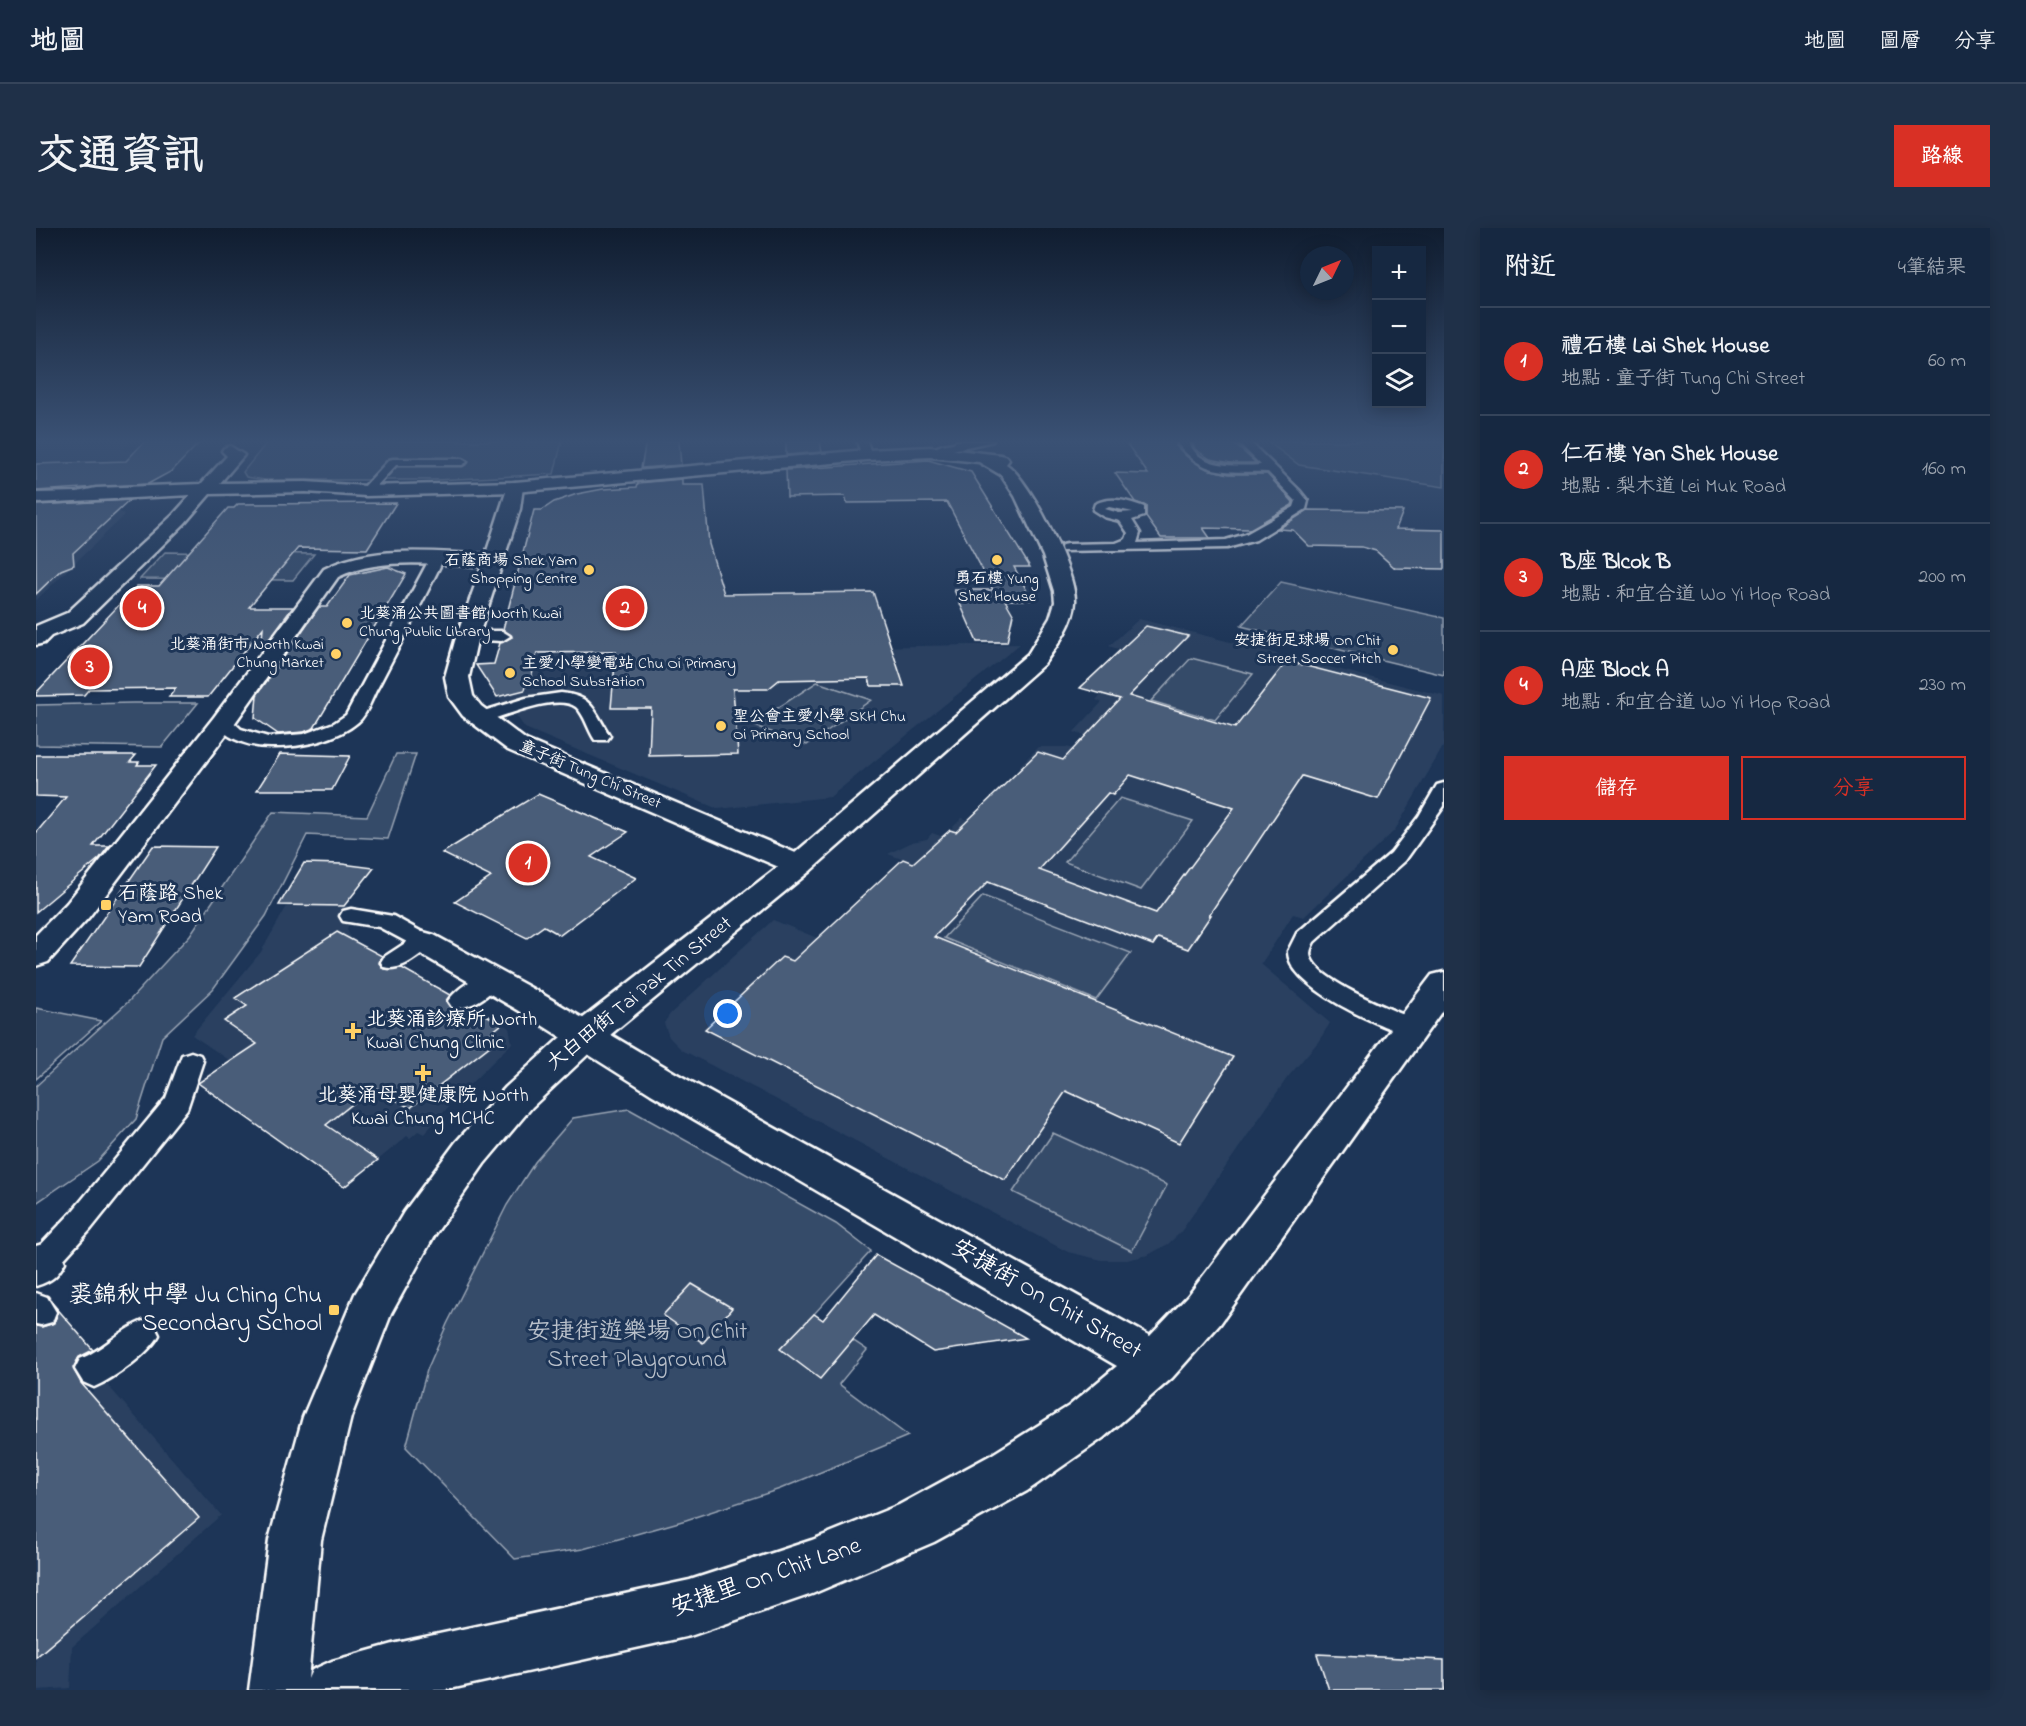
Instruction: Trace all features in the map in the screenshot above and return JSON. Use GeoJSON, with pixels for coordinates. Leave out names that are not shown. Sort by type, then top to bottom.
{"type":"FeatureCollection","features":[{"type":"Feature","properties":{"kind":"street"},"geometry":{"type":"LineString","coordinates":[[40,635],[75,618],[187,509]]}},
{"type":"Feature","properties":{"kind":"street","name":"童子街 Tung Chi Street"},"geometry":{"type":"LineString","coordinates":[[511,509],[468,636],[457,677],[460,696],[480,718],[517,745],[799,864]]}},
{"type":"Feature","properties":{"kind":"street","name":"大白田街 Tai Pak Tin Street"},"geometry":{"type":"LineString","coordinates":[[278,1690],[295,1540],[327,1417],[371,1308],[419,1224],[470,1153],[519,1097],[586,1035],[799,864],[1036,659],[1061,620],[1066,601],[1065,588],[1051,547],[1030,509]]}},
{"type":"Feature","properties":{"kind":"street","name":"大白田街 Tai Pak Tin Street"},"geometry":{"type":"LineString","coordinates":[[1048,509],[1067,548],[1072,573],[1065,588]]}},
{"type":"Feature","properties":{"kind":"street"},"geometry":{"type":"LineString","coordinates":[[36,955],[78,910],[224,722],[331,573],[343,566],[370,561],[492,560]]}},
{"type":"Feature","properties":{"kind":"street"},"geometry":{"type":"LineString","coordinates":[[40,635],[43,618],[55,606]]}},
{"type":"Feature","properties":{"kind":"street","name":"安捷街 On Chit Street"},"geometry":{"type":"LineString","coordinates":[[423,942],[586,1035],[664,1084],[1155,1362],[1204,1310],[1444,983]]}},
{"type":"Feature","properties":{"kind":"street","name":"安捷里 On Chit Lane"},"geometry":{"type":"LineString","coordinates":[[332,1690],[397,1672],[690,1608],[812,1568],[916,1524],[1009,1473],[1086,1422],[1155,1362]]}},
{"type":"Feature","properties":{"kind":"lane"},"geometry":{"type":"LineString","coordinates":[[1067,548],[1227,544],[1251,537],[1298,509]]}},
{"type":"Feature","properties":{"kind":"lane"},"geometry":{"type":"LineString","coordinates":[[1118,547],[1132,541],[1134,533],[1124,517]]}},
{"type":"Feature","properties":{"kind":"lane"},"geometry":{"type":"LineString","coordinates":[[224,722],[230,731],[238,736],[267,742],[315,737],[343,726],[353,718],[436,560]]}},
{"type":"Feature","properties":{"kind":"lane"},"geometry":{"type":"LineString","coordinates":[[468,636],[502,636]]}},
{"type":"Feature","properties":{"kind":"lane"},"geometry":{"type":"LineString","coordinates":[[480,718],[525,703],[559,697],[582,703],[601,736]]}},
{"type":"Feature","properties":{"kind":"lane"},"geometry":{"type":"LineString","coordinates":[[1412,1028],[1369,1009],[1320,981],[1299,959],[1299,949],[1305,938],[1398,857],[1428,818],[1444,789]]}},
{"type":"Feature","properties":{"kind":"lane"},"geometry":{"type":"LineString","coordinates":[[351,916],[385,921],[423,942],[392,962]]}},
{"type":"Feature","properties":{"kind":"lane"},"geometry":{"type":"LineString","coordinates":[[460,1001],[490,980]]}},
{"type":"Feature","properties":{"kind":"lane"},"geometry":{"type":"LineString","coordinates":[[40,1265],[81,1221],[178,1102],[191,1061]]}},
{"type":"Feature","properties":{"kind":"lane"},"geometry":{"type":"LineString","coordinates":[[90,1369],[94,1372],[143,1335]]}},
{"type":"Feature","properties":{"kind":"shaded area"},"geometry":{"type":"Polygon","coordinates":[[[36,509],[114,509],[124,514],[121,519],[36,600],[36,509]]]}},
{"type":"Feature","properties":{"kind":"shaded area"},"geometry":{"type":"Polygon","coordinates":[[[1139,619],[1444,696],[1444,745],[1395,830],[1304,917],[1293,914],[1261,964],[1330,1023],[1318,1042],[1287,1078],[1180,1233],[1168,1244],[1148,1255],[1127,1260],[1102,1260],[1068,1252],[682,1050],[669,1037],[664,1023],[670,1014],[773,920],[817,938],[902,859],[888,854],[912,842],[927,839],[932,833],[943,837],[962,818],[968,820],[1023,767],[1020,765],[1039,747],[1074,749],[1088,736],[1074,732],[1102,702],[1096,700],[1102,694],[1080,688],[1121,650],[1109,646],[1139,619]]]}},
{"type":"Feature","properties":{"kind":"shaded area","name":"聖公會主愛小學 SKH Chu Oi Primary School"},"geometry":{"type":"Polygon","coordinates":[[[1020,644],[830,797],[718,809],[525,728],[516,715],[533,708],[519,699],[503,703],[488,683],[507,664],[510,654],[1020,644]]]}},
{"type":"Feature","properties":{"kind":"shaded area","name":"北葵涌診療所 North Kwai Chung Clinic"},"geometry":{"type":"Polygon","coordinates":[[[287,906],[355,906],[347,929],[351,939],[509,1028],[512,1043],[459,1095],[424,1134],[418,1131],[410,1138],[407,1136],[378,1160],[192,1035],[261,952],[287,906]]]}},
{"type":"Feature","properties":{"kind":"shaded area"},"geometry":{"type":"Polygon","coordinates":[[[54,1304],[102,1360],[78,1378],[91,1393],[105,1382],[221,1515],[72,1647],[70,1688],[36,1690],[36,1316],[54,1304]]]}},
{"type":"Feature","properties":{"kind":"green space"},"geometry":{"type":"Polygon","coordinates":[[[165,552],[314,554],[293,580],[140,579],[165,552]]]}},
{"type":"Feature","properties":{"kind":"green space","name":"安捷街足球場 On Chit Street Soccer Pitch"},"geometry":{"type":"Polygon","coordinates":[[[1281,582],[1444,618],[1444,675],[1241,626],[1281,582]]]}},
{"type":"Feature","properties":{"kind":"green space"},"geometry":{"type":"Polygon","coordinates":[[[1191,658],[1253,674],[1215,720],[1151,701],[1191,658]]]}},
{"type":"Feature","properties":{"kind":"green space"},"geometry":{"type":"Polygon","coordinates":[[[817,682],[871,700],[807,745],[752,725],[817,682]]]}},
{"type":"Feature","properties":{"kind":"green space"},"geometry":{"type":"Polygon","coordinates":[[[198,703],[162,747],[36,745],[36,705],[198,703]]]}},
{"type":"Feature","properties":{"kind":"green space"},"geometry":{"type":"Polygon","coordinates":[[[396,754],[416,754],[388,839],[307,835],[266,916],[213,989],[162,1037],[136,1119],[98,1161],[36,1203],[36,1086],[129,1001],[190,935],[273,812],[367,816],[396,754]]]}},
{"type":"Feature","properties":{"kind":"green space"},"geometry":{"type":"Polygon","coordinates":[[[1120,798],[1193,821],[1141,890],[1065,862],[1120,798]]]}},
{"type":"Feature","properties":{"kind":"green space"},"geometry":{"type":"Polygon","coordinates":[[[983,896],[1131,953],[1096,1000],[944,938],[983,896]]]}},
{"type":"Feature","properties":{"kind":"green space"},"geometry":{"type":"Polygon","coordinates":[[[36,1008],[101,1021],[36,1079],[36,1008]]]}},
{"type":"Feature","properties":{"kind":"green space","name":"安捷街遊樂場 On Chit Street Playground"},"geometry":{"type":"Polygon","coordinates":[[[629,1109],[836,1224],[871,1251],[814,1314],[867,1350],[839,1384],[908,1436],[780,1489],[686,1520],[583,1549],[515,1559],[406,1447],[427,1370],[447,1324],[507,1205],[535,1162],[573,1118],[629,1109]]]}},
{"type":"Feature","properties":{"kind":"green space"},"geometry":{"type":"Polygon","coordinates":[[[1053,1133],[1167,1185],[1132,1251],[1013,1192],[1053,1133]]]}},
{"type":"Feature","properties":{"kind":"building"},"geometry":{"type":"Polygon","coordinates":[[[36,509],[120,509],[73,553],[74,565],[61,570],[36,594],[36,509]]]}},
{"type":"Feature","properties":{"kind":"building"},"geometry":{"type":"Polygon","coordinates":[[[227,509],[392,509],[367,549],[298,548],[249,607],[293,607],[261,650],[263,628],[208,697],[169,697],[176,688],[89,689],[84,695],[36,696],[36,693],[137,586],[159,586],[227,509]]]}},
{"type":"Feature","properties":{"kind":"building"},"geometry":{"type":"Polygon","coordinates":[[[706,509],[709,544],[724,594],[873,592],[904,686],[871,686],[869,678],[779,680],[768,689],[733,689],[738,754],[649,756],[651,708],[611,708],[616,652],[537,653],[530,682],[527,682],[525,690],[497,697],[476,665],[494,664],[500,643],[512,637],[503,629],[534,510],[706,509]]]}},
{"type":"Feature","properties":{"kind":"building"},"geometry":{"type":"Polygon","coordinates":[[[951,509],[994,509],[1030,567],[1014,567],[1032,600],[1005,600],[1013,614],[1007,642],[977,642],[954,590],[993,590],[951,509]]]}},
{"type":"Feature","properties":{"kind":"building"},"geometry":{"type":"Polygon","coordinates":[[[1146,509],[1285,509],[1250,529],[1203,528],[1210,538],[1161,538],[1146,517],[1146,509]]]}},
{"type":"Feature","properties":{"kind":"building"},"geometry":{"type":"Polygon","coordinates":[[[1308,510],[1403,511],[1396,529],[1444,530],[1444,569],[1395,568],[1376,551],[1362,547],[1309,546],[1293,530],[1278,529],[1308,510]]]}},
{"type":"Feature","properties":{"kind":"building"},"geometry":{"type":"Polygon","coordinates":[[[388,567],[406,574],[314,728],[304,732],[278,734],[255,718],[257,695],[319,607],[327,607],[350,575],[388,567]]]}},
{"type":"Feature","properties":{"kind":"building"},"geometry":{"type":"Polygon","coordinates":[[[1146,626],[1188,636],[1129,696],[1235,728],[1287,661],[1431,698],[1378,799],[1302,776],[1188,949],[1158,938],[1153,945],[988,882],[934,937],[1233,1057],[1179,1143],[1066,1091],[1005,1180],[705,1029],[782,957],[793,961],[903,859],[913,863],[950,830],[956,832],[1038,752],[1063,760],[1120,699],[1080,688],[1146,626]],[[1130,775],[1113,795],[1108,793],[1039,870],[1156,913],[1234,808],[1130,775]]]}},
{"type":"Feature","properties":{"kind":"building"},"geometry":{"type":"Polygon","coordinates":[[[280,754],[350,756],[332,790],[257,790],[280,754]]]}},
{"type":"Feature","properties":{"kind":"building"},"geometry":{"type":"Polygon","coordinates":[[[36,755],[136,755],[130,762],[139,762],[137,765],[156,765],[93,846],[109,846],[100,858],[36,912],[36,833],[66,797],[36,796],[36,755]]]}},
{"type":"Feature","properties":{"kind":"building"},"geometry":{"type":"Polygon","coordinates":[[[538,794],[628,832],[591,857],[636,878],[560,935],[544,926],[527,938],[455,902],[491,877],[442,853],[538,794]]]}},
{"type":"Feature","properties":{"kind":"building"},"geometry":{"type":"Polygon","coordinates":[[[153,846],[216,847],[139,967],[70,966],[153,846]]]}},
{"type":"Feature","properties":{"kind":"building"},"geometry":{"type":"Polygon","coordinates":[[[304,863],[374,868],[344,906],[279,905],[304,863]]]}},
{"type":"Feature","properties":{"kind":"building","name":"北葵涌診療所 North Kwai Chung Clinic"},"geometry":{"type":"Polygon","coordinates":[[[337,932],[382,956],[379,963],[384,969],[402,968],[450,995],[446,1001],[452,1009],[472,1007],[502,1024],[482,1040],[491,1045],[410,1108],[374,1087],[326,1125],[378,1160],[344,1187],[198,1083],[257,1044],[224,1021],[247,1006],[235,998],[337,932]]]}},
{"type":"Feature","properties":{"kind":"building"},"geometry":{"type":"Polygon","coordinates":[[[876,1255],[1026,1338],[933,1352],[874,1315],[820,1379],[780,1349],[814,1314],[823,1320],[876,1255]]]}},
{"type":"Feature","properties":{"kind":"building"},"geometry":{"type":"Polygon","coordinates":[[[692,1284],[732,1308],[703,1343],[663,1315],[692,1284]]]}},
{"type":"Feature","properties":{"kind":"building"},"geometry":{"type":"Polygon","coordinates":[[[54,1305],[93,1350],[79,1357],[73,1368],[81,1383],[199,1518],[36,1657],[36,1326],[42,1327],[54,1323],[58,1313],[54,1305]]]}},
{"type":"Feature","properties":{"kind":"building"},"geometry":{"type":"Polygon","coordinates":[[[1317,1654],[1444,1660],[1444,1690],[1329,1690],[1317,1654]]]}},
{"type":"Feature","properties":{"kind":"place","name":"勇石樓 Yung Shek House"},"geometry":{"type":"Point","coordinates":[997,560]}},
{"type":"Feature","properties":{"kind":"place","name":"石蔭商場 Shek Yam Shopping Centre"},"geometry":{"type":"Point","coordinates":[589,570]}},
{"type":"Feature","properties":{"kind":"place","name":"A座 Block A"},"geometry":{"type":"Point","coordinates":[142,608]}},
{"type":"Feature","properties":{"kind":"place","name":"仁石樓 Yan Shek House"},"geometry":{"type":"Point","coordinates":[625,608]}},
{"type":"Feature","properties":{"kind":"place","name":"北葵涌公共圖書館 North Kwai Chung Public Library"},"geometry":{"type":"Point","coordinates":[347,623]}},
{"type":"Feature","properties":{"kind":"place","name":"安捷街足球場 On Chit Street Soccer Pitch"},"geometry":{"type":"Point","coordinates":[1393,650]}},
{"type":"Feature","properties":{"kind":"place","name":"北葵涌街市 North Kwai Chung Market"},"geometry":{"type":"Point","coordinates":[336,654]}},
{"type":"Feature","properties":{"kind":"place","name":"B座 Blcok B"},"geometry":{"type":"Point","coordinates":[90,667]}},
{"type":"Feature","properties":{"kind":"place","name":"主愛小學變電站 Chu Oi Primary School Substation"},"geometry":{"type":"Point","coordinates":[510,673]}},
{"type":"Feature","properties":{"kind":"place","name":"聖公會主愛小學 SKH Chu Oi Primary School"},"geometry":{"type":"Point","coordinates":[721,726]}},
{"type":"Feature","properties":{"kind":"place","name":"禮石樓 Lai Shek House"},"geometry":{"type":"Point","coordinates":[528,863]}},
{"type":"Feature","properties":{"kind":"place","name":"石蔭路 Shek Yam Road"},"geometry":{"type":"Point","coordinates":[106,905]}},
{"type":"Feature","properties":{"kind":"place","name":"北葵涌診療所 North Kwai Chung Clinic"},"geometry":{"type":"Point","coordinates":[353,1031]}},
{"type":"Feature","properties":{"kind":"place","name":"北葵涌母嬰健康院 North Kwai Chung MCHC"},"geometry":{"type":"Point","coordinates":[423,1073]}},
{"type":"Feature","properties":{"kind":"place","name":"裘錦秋中學 Ju Ching Chu Secondary School"},"geometry":{"type":"Point","coordinates":[334,1310]}}]}
